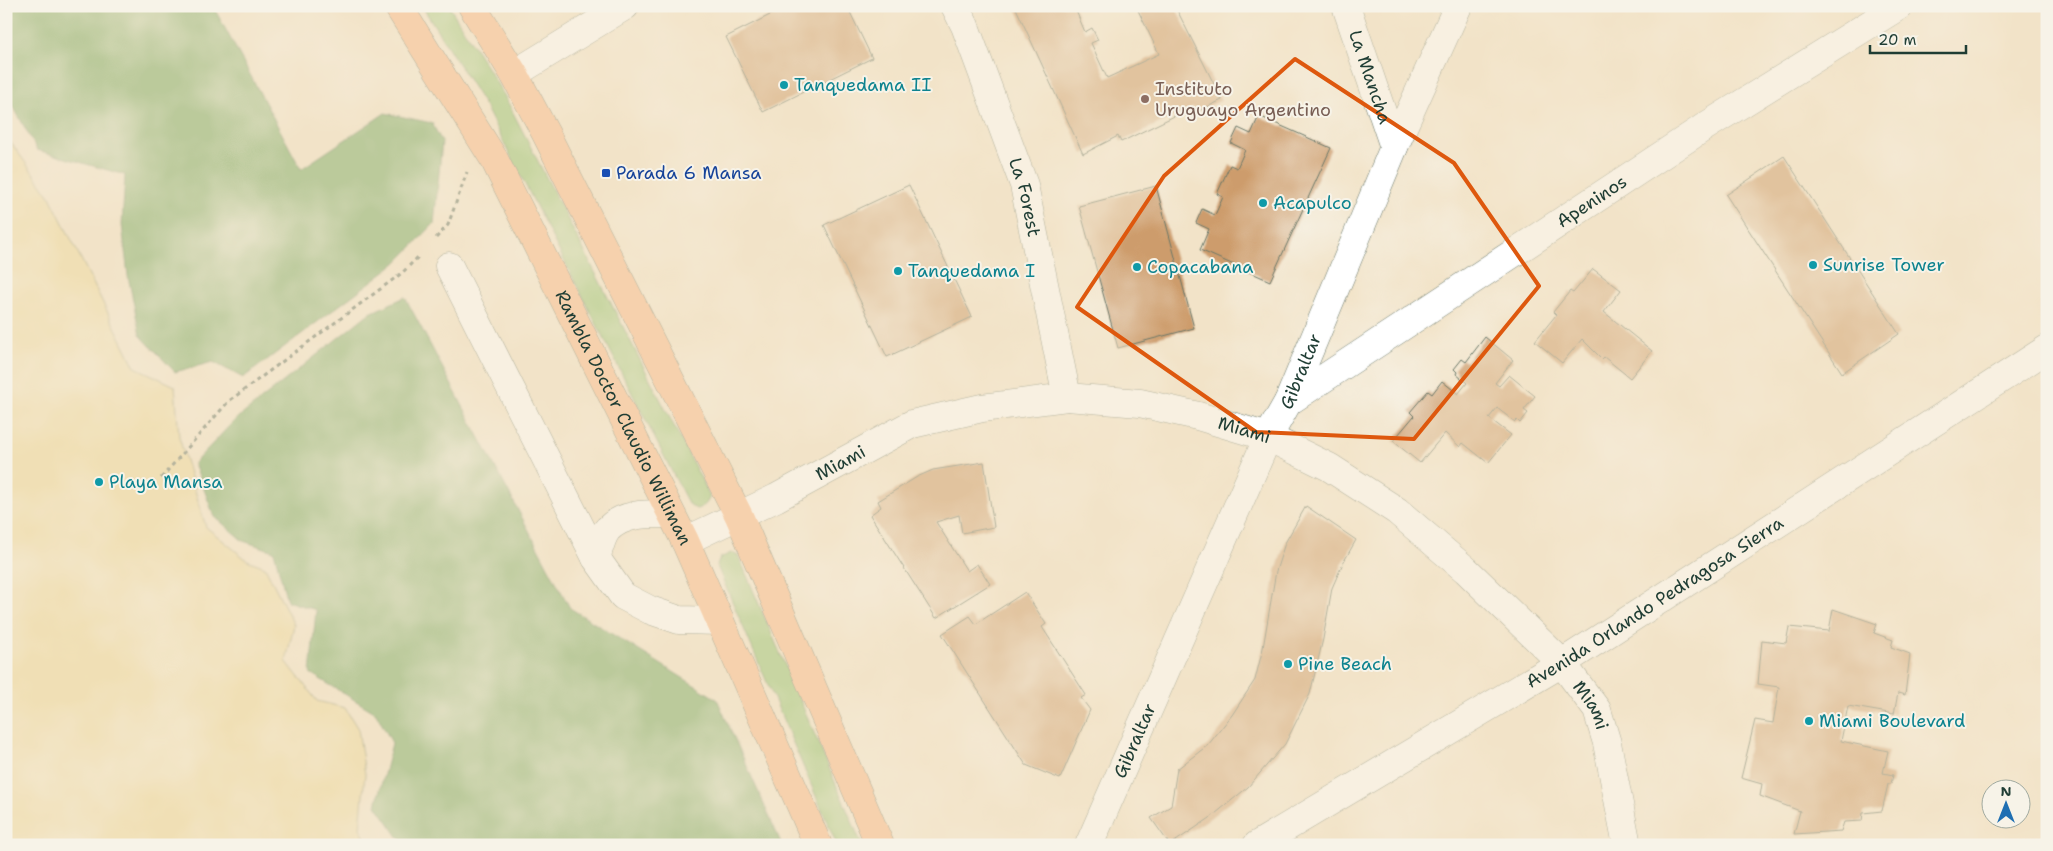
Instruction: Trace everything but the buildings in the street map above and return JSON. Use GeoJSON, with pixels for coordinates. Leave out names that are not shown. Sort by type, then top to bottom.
{"type":"FeatureCollection","features":[{"type":"Feature","properties":{"kind":"main road","name":"Rambla Doctor Claudio Williman"},"geometry":{"type":"LineString","coordinates":[[398,6],[494,159],[685,541],[818,845]]}},
{"type":"Feature","properties":{"kind":"main road"},"geometry":{"type":"LineString","coordinates":[[472,6],[514,74],[739,516],[880,845]]}},
{"type":"Feature","properties":{"kind":"street"},"geometry":{"type":"LineString","coordinates":[[514,74],[625,6]]}},
{"type":"Feature","properties":{"kind":"street","name":"La Forest"},"geometry":{"type":"LineString","coordinates":[[955,6],[965,26],[1024,186],[1067,397]]}},
{"type":"Feature","properties":{"kind":"street","name":"La Mancha"},"geometry":{"type":"LineString","coordinates":[[1346,6],[1394,147]]}},
{"type":"Feature","properties":{"kind":"street","name":"Gibraltar"},"geometry":{"type":"LineString","coordinates":[[1089,845],[1268,437],[1288,402],[1394,147],[1458,6]]}},
{"type":"Feature","properties":{"kind":"street","name":"Apeninos"},"geometry":{"type":"LineString","coordinates":[[1288,402],[1706,126],[1898,6]]}},
{"type":"Feature","properties":{"kind":"street"},"geometry":{"type":"LineString","coordinates":[[449,266],[596,558],[623,596],[650,610],[679,620],[720,621]]}},
{"type":"Feature","properties":{"kind":"street","name":"Avenida Orlando Pedragosa Sierra"},"geometry":{"type":"LineString","coordinates":[[1257,845],[1562,663],[2047,349]]}},
{"type":"Feature","properties":{"kind":"street","name":"Miami"},"geometry":{"type":"LineString","coordinates":[[685,541],[739,516],[912,424],[982,408],[1067,397],[1140,403],[1198,416],[1268,437],[1329,467],[1397,511],[1466,570],[1562,663],[1597,710],[1607,743],[1626,845]]}},
{"type":"Feature","properties":{"kind":"street"},"geometry":{"type":"LineString","coordinates":[[596,558],[607,530],[626,517],[644,514],[671,514]]}},
{"type":"Feature","properties":{"kind":"path"},"geometry":{"type":"LineString","coordinates":[[435,239],[448,225]]}},
{"type":"Feature","properties":{"kind":"path"},"geometry":{"type":"LineString","coordinates":[[162,478],[228,401],[402,273],[422,253]]}},
{"type":"Feature","properties":{"kind":"highlighted area"},"geometry":{"type":"Polygon","coordinates":[[[1295,59],[1454,163],[1539,286],[1414,439],[1256,432],[1077,307],[1164,176],[1295,59]]]}},
{"type":"Feature","properties":{"kind":"green space"},"geometry":{"type":"Polygon","coordinates":[[[6,6],[213,6],[301,169],[385,113],[432,123],[442,142],[434,224],[396,263],[243,378],[213,362],[175,372],[140,335],[128,276],[122,225],[125,175],[37,150],[6,93],[6,6]]]}},
{"type":"Feature","properties":{"kind":"green space"},"geometry":{"type":"Polygon","coordinates":[[[422,6],[449,6],[504,95],[710,496],[701,507],[696,509],[688,503],[485,106],[422,6]]]}},
{"type":"Feature","properties":{"kind":"green space"},"geometry":{"type":"Polygon","coordinates":[[[405,297],[570,608],[717,699],[782,845],[406,845],[376,805],[392,743],[376,713],[310,673],[316,610],[287,601],[274,551],[243,541],[214,516],[194,463],[234,421],[368,314],[405,297]]]}},
{"type":"Feature","properties":{"kind":"green space"},"geometry":{"type":"Polygon","coordinates":[[[731,553],[738,555],[862,845],[837,845],[717,566],[720,558],[731,553]]]}},
{"type":"Feature","properties":{"kind":"sand","name":"Playa Mansa"},"geometry":{"type":"Polygon","coordinates":[[[6,136],[49,195],[135,367],[175,386],[179,437],[206,527],[247,560],[265,567],[294,625],[286,661],[317,701],[345,708],[358,729],[365,774],[360,828],[369,845],[6,845],[6,136]]]}},
{"type":"Feature","properties":{"kind":"place","name":"Tanquedama II"},"geometry":{"type":"Point","coordinates":[784,85]}},
{"type":"Feature","properties":{"kind":"place","name":"Instituto Uruguayo Argentino"},"geometry":{"type":"Point","coordinates":[1145,99]}},
{"type":"Feature","properties":{"kind":"place","name":"Parada 6 Mansa"},"geometry":{"type":"Point","coordinates":[606,173]}},
{"type":"Feature","properties":{"kind":"place","name":"Acapulco"},"geometry":{"type":"Point","coordinates":[1263,203]}},
{"type":"Feature","properties":{"kind":"place","name":"Sunrise Tower"},"geometry":{"type":"Point","coordinates":[1813,265]}},
{"type":"Feature","properties":{"kind":"place","name":"Copacabana"},"geometry":{"type":"Point","coordinates":[1137,267]}},
{"type":"Feature","properties":{"kind":"place","name":"Tanquedama I"},"geometry":{"type":"Point","coordinates":[898,271]}},
{"type":"Feature","properties":{"kind":"place","name":"Playa Mansa"},"geometry":{"type":"Point","coordinates":[99,482]}},
{"type":"Feature","properties":{"kind":"place","name":"Pine Beach"},"geometry":{"type":"Point","coordinates":[1288,664]}},
{"type":"Feature","properties":{"kind":"place","name":"Miami Boulevard"},"geometry":{"type":"Point","coordinates":[1809,721]}}]}
